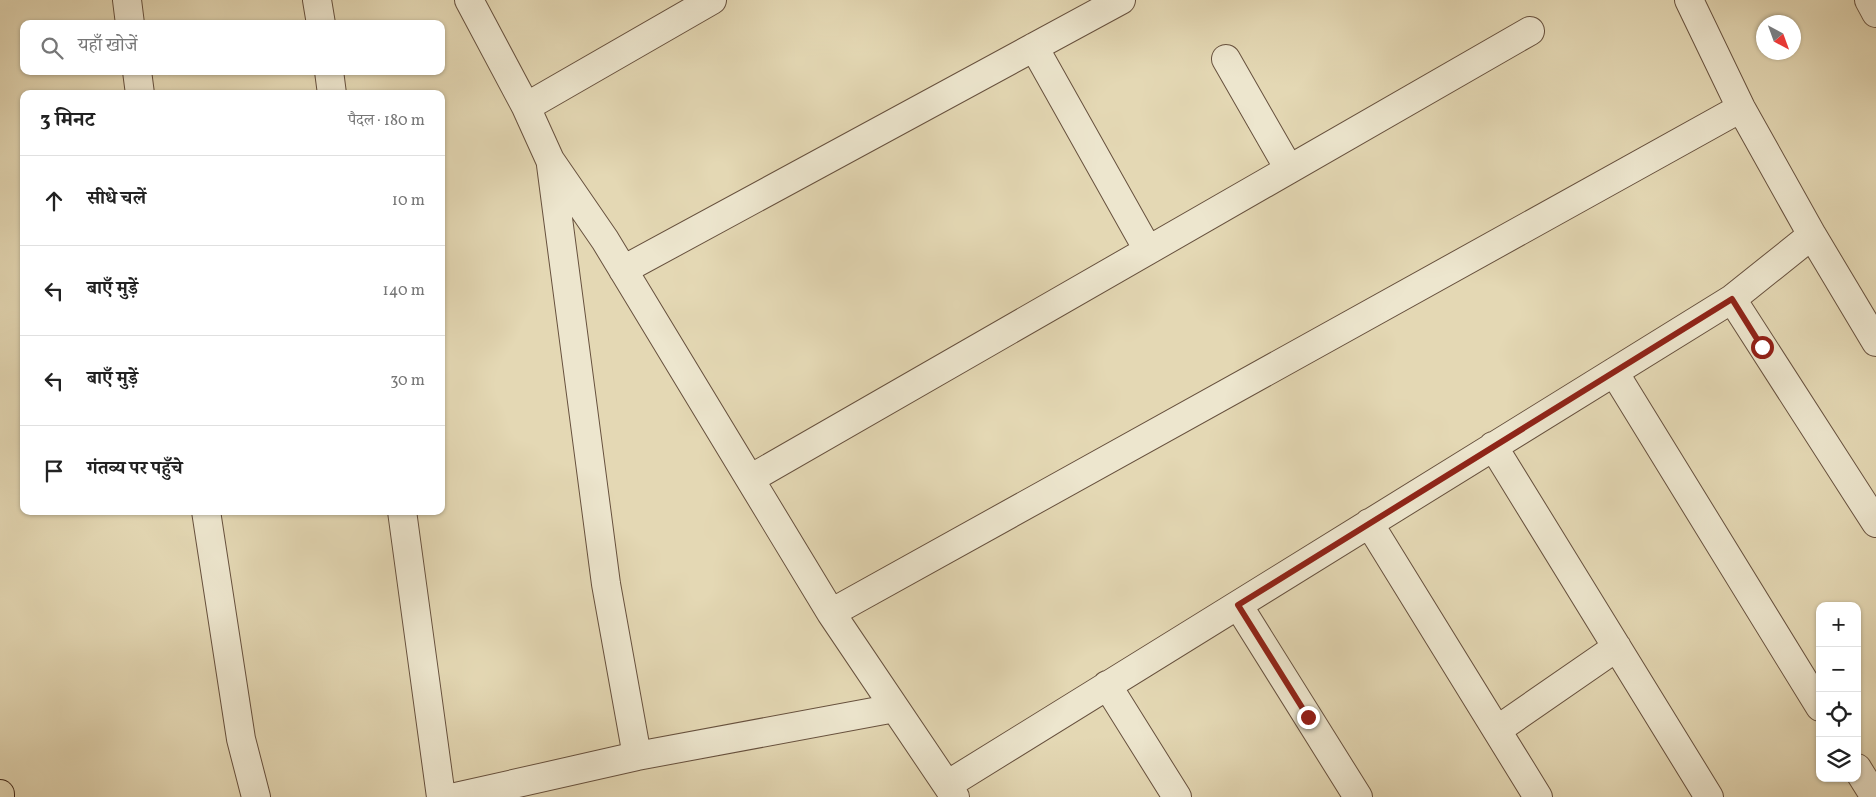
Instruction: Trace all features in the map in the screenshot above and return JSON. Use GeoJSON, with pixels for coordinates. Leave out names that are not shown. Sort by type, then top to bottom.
{"type":"FeatureCollection","features":[{"type":"Feature","properties":{"kind":"street"},"geometry":{"type":"LineString","coordinates":[[127,0],[130,20]]}},
{"type":"Feature","properties":{"kind":"street"},"geometry":{"type":"LineString","coordinates":[[317,0],[320,20]]}},
{"type":"Feature","properties":{"kind":"street"},"geometry":{"type":"LineString","coordinates":[[469,0],[526,106],[550,160],[623,270],[831,613],[951,791],[1107,686],[1732,299],[1812,235]]}},
{"type":"Feature","properties":{"kind":"street"},"geometry":{"type":"LineString","coordinates":[[526,106],[712,0]]}},
{"type":"Feature","properties":{"kind":"street"},"geometry":{"type":"LineString","coordinates":[[623,270],[1121,0]]}},
{"type":"Feature","properties":{"kind":"street"},"geometry":{"type":"LineString","coordinates":[[1689,0],[1741,108],[1812,235],[1876,342]]}},
{"type":"Feature","properties":{"kind":"street"},"geometry":{"type":"LineString","coordinates":[[1869,0],[1876,13]]}},
{"type":"Feature","properties":{"kind":"street"},"geometry":{"type":"LineString","coordinates":[[750,479],[1530,31]]}},
{"type":"Feature","properties":{"kind":"street"},"geometry":{"type":"LineString","coordinates":[[1034,47],[1148,250]]}},
{"type":"Feature","properties":{"kind":"street"},"geometry":{"type":"LineString","coordinates":[[1226,59],[1289,169]]}},
{"type":"Feature","properties":{"kind":"street"},"geometry":{"type":"LineString","coordinates":[[138,75],[139,90]]}},
{"type":"Feature","properties":{"kind":"street"},"geometry":{"type":"LineString","coordinates":[[330,75],[331,90]]}},
{"type":"Feature","properties":{"kind":"street"},"geometry":{"type":"LineString","coordinates":[[831,613],[1741,108]]}},
{"type":"Feature","properties":{"kind":"street"},"geometry":{"type":"LineString","coordinates":[[550,160],[606,584],[637,756]]}},
{"type":"Feature","properties":{"kind":"street"},"geometry":{"type":"LineString","coordinates":[[1732,299],[1876,523]]}},
{"type":"Feature","properties":{"kind":"street"},"geometry":{"type":"LineString","coordinates":[[1614,372],[1816,700]]}},
{"type":"Feature","properties":{"kind":"street"},"geometry":{"type":"LineString","coordinates":[[1493,446],[1709,797]]}},
{"type":"Feature","properties":{"kind":"street"},"geometry":{"type":"LineString","coordinates":[[207,515],[241,740],[256,797]]}},
{"type":"Feature","properties":{"kind":"street"},"geometry":{"type":"LineString","coordinates":[[403,515],[441,797]]}},
{"type":"Feature","properties":{"kind":"street"},"geometry":{"type":"LineString","coordinates":[[1369,523],[1538,797]]}},
{"type":"Feature","properties":{"kind":"street"},"geometry":{"type":"LineString","coordinates":[[1238,605],[1358,797]]}},
{"type":"Feature","properties":{"kind":"street"},"geometry":{"type":"LineString","coordinates":[[1497,730],[1617,647]]}},
{"type":"Feature","properties":{"kind":"street"},"geometry":{"type":"LineString","coordinates":[[1107,686],[1177,797]]}},
{"type":"Feature","properties":{"kind":"street"},"geometry":{"type":"LineString","coordinates":[[456,797],[637,756],[895,708]]}},
{"type":"Feature","properties":{"kind":"street"},"geometry":{"type":"LineString","coordinates":[[1861,774],[1875,797]]}},
{"type":"Feature","properties":{"kind":"route"},"geometry":{"type":"LineString","coordinates":[[1308,717],[1238,605],[1732,299],[1762,347]]}}]}
